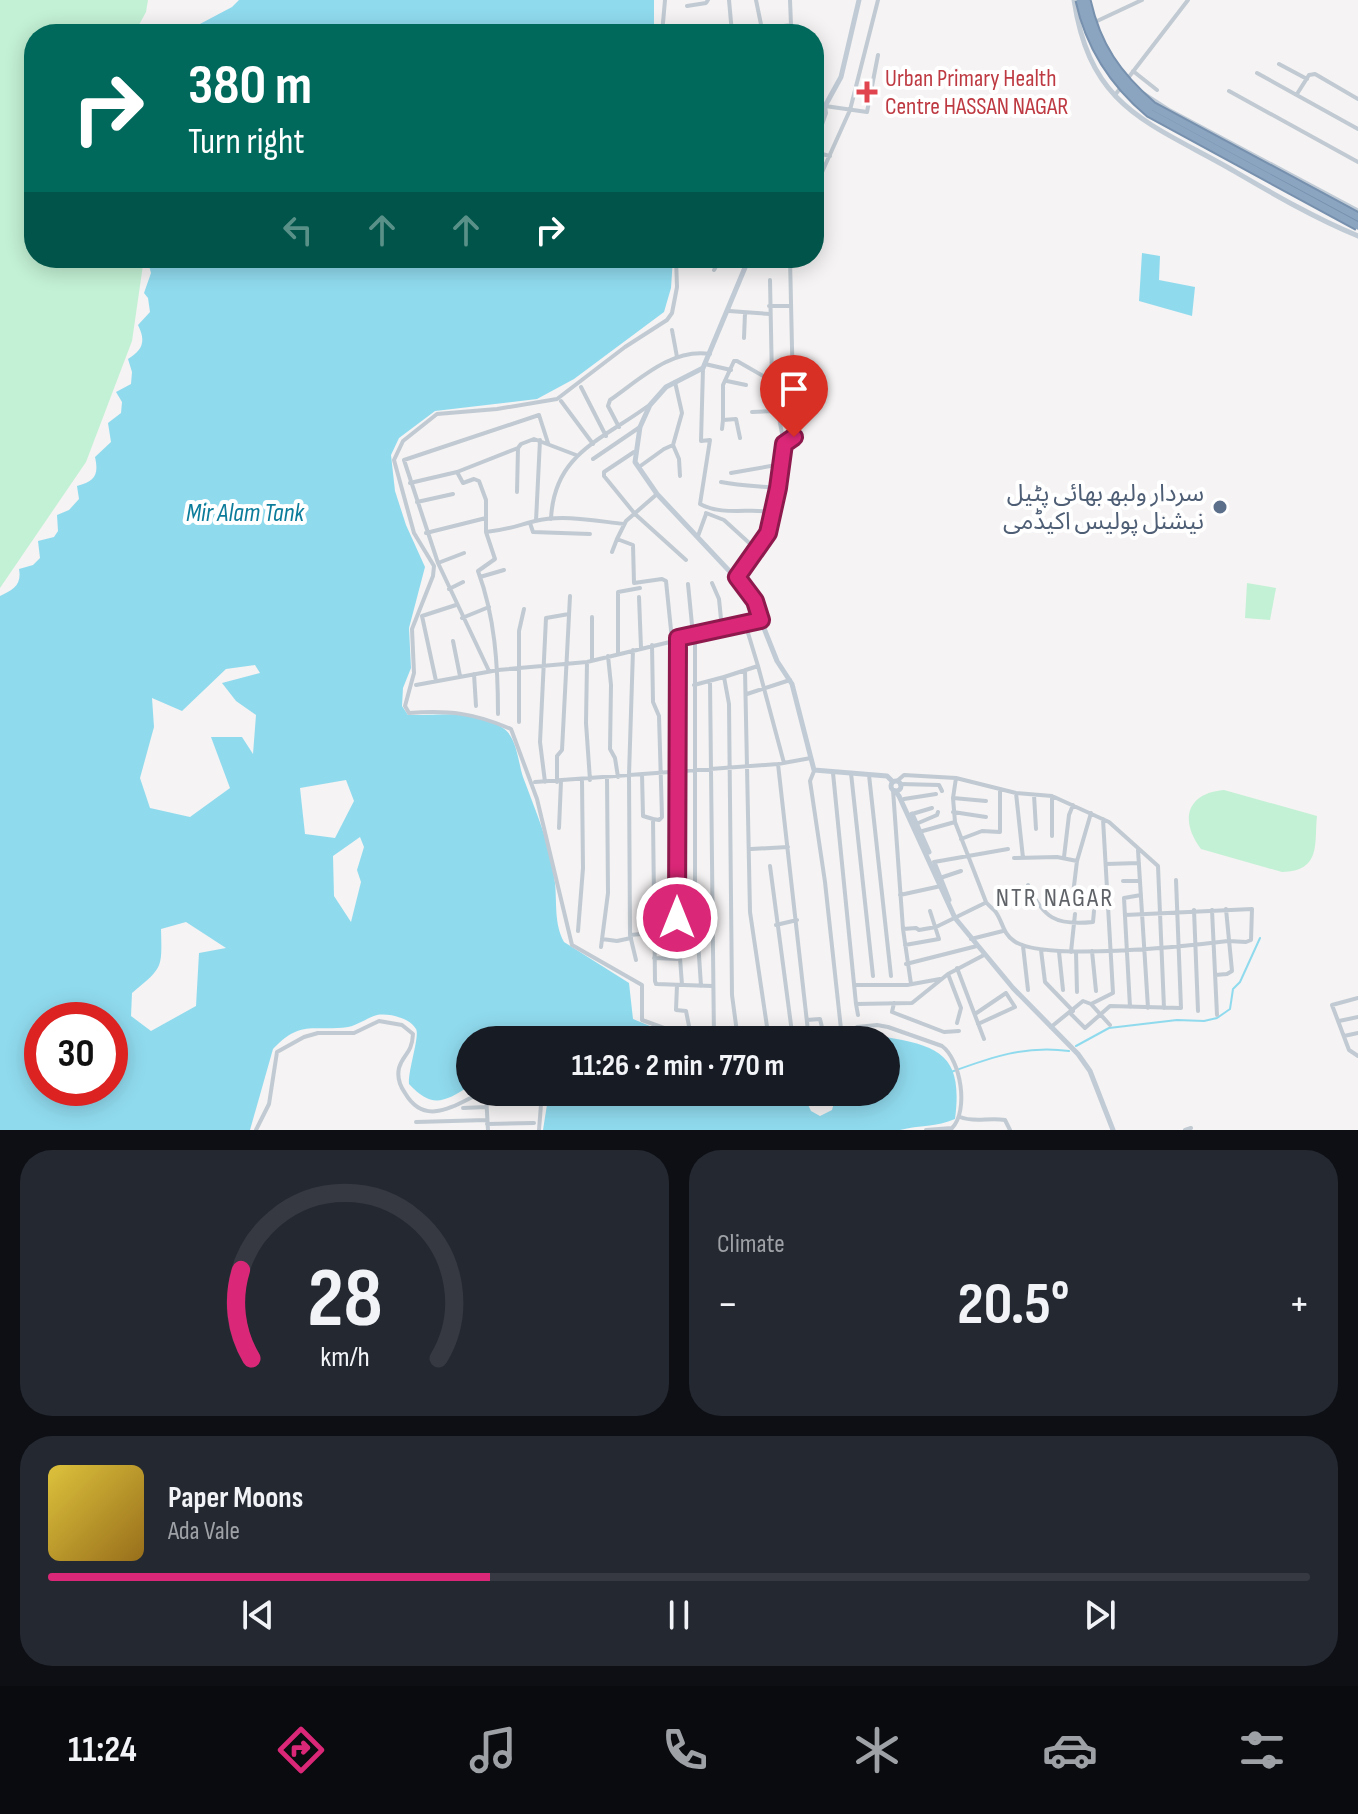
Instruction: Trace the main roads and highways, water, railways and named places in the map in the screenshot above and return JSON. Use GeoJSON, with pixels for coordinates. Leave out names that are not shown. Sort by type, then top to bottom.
{"type":"FeatureCollection","features":[{"type":"Feature","properties":{"kind":"highway"},"geometry":{"type":"LineString","coordinates":[[1082,0],[1116,70],[1124,82],[1152,106],[1358,214]]}},
{"type":"Feature","properties":{"kind":"highway"},"geometry":{"type":"LineString","coordinates":[[1082,0],[1085,23],[1103,61],[1126,92],[1150,113],[1358,226]]}},
{"type":"Feature","properties":{"kind":"main road"},"geometry":{"type":"LineString","coordinates":[[824,106],[841,77],[859,0]]}},
{"type":"Feature","properties":{"kind":"main road"},"geometry":{"type":"LineString","coordinates":[[1082,0],[1127,80],[1170,111],[1358,214]]}},
{"type":"Feature","properties":{"kind":"main road"},"geometry":{"type":"LineString","coordinates":[[1082,0],[1081,36],[1091,63],[1122,105],[1155,129],[1303,211],[1358,236]]}},
{"type":"Feature","properties":{"kind":"main road"},"geometry":{"type":"LineString","coordinates":[[745,268],[704,366],[675,382],[650,405],[634,452],[637,468],[697,538],[737,577],[755,601],[777,661],[790,680],[814,770],[890,776],[912,814],[957,918],[1013,988],[1078,1054],[1090,1071],[1113,1130]]}},
{"type":"Feature","properties":{"kind":"main road"},"geometry":{"type":"LineString","coordinates":[[896,786],[934,862],[941,885]]}},
{"type":"Feature","properties":{"kind":"water"},"geometry":{"type":"Polygon","coordinates":[[[239,0],[654,0],[654,24],[200,24],[239,0]]]}},
{"type":"Feature","properties":{"kind":"water"},"geometry":{"type":"Polygon","coordinates":[[[1142,253],[1160,256],[1159,280],[1195,287],[1192,316],[1139,301],[1142,253]]]}},
{"type":"Feature","properties":{"kind":"water","name":"Mir Alam Tank"},"geometry":{"type":"Polygon","coordinates":[[[150,268],[672,268],[671,288],[664,312],[574,379],[537,399],[435,411],[399,438],[391,455],[395,491],[425,567],[409,628],[411,668],[403,688],[402,706],[408,715],[468,715],[491,722],[508,732],[550,856],[557,920],[564,942],[629,983],[633,1019],[650,1026],[456,1026],[456,1094],[432,1100],[409,1084],[416,1029],[399,1017],[377,1015],[348,1027],[300,1030],[273,1049],[250,1130],[0,1130],[0,596],[16,586],[19,569],[33,565],[40,558],[38,541],[54,537],[58,531],[57,515],[69,510],[79,499],[77,486],[94,476],[95,457],[111,442],[108,423],[121,413],[122,402],[116,392],[131,384],[132,372],[128,359],[140,349],[142,336],[138,325],[150,312],[144,293],[151,273],[150,268]],[[255,665],[226,669],[182,711],[152,698],[154,727],[140,778],[150,808],[190,817],[230,788],[211,737],[242,737],[253,754],[256,715],[236,701],[222,683],[260,673],[255,665]],[[346,780],[300,788],[305,834],[335,838],[354,801],[346,780]],[[360,837],[333,856],[334,896],[351,922],[361,882],[357,870],[364,847],[360,837]],[[186,922],[161,929],[158,966],[150,978],[132,993],[131,1016],[151,1031],[196,1006],[199,953],[226,948],[186,922]]]}},
{"type":"Feature","properties":{"kind":"water"},"geometry":{"type":"Polygon","coordinates":[[[900,1040],[921,1045],[944,1058],[955,1081],[955,1119],[900,1130],[543,1130],[547,1106],[809,1106],[820,1116],[832,1110],[833,1106],[900,1106],[900,1040]]]}},
{"type":"Feature","properties":{"kind":"waterway"},"geometry":{"type":"LineString","coordinates":[[1076,1046],[1109,1028],[1217,1018],[1230,1009],[1233,989],[1240,982],[1260,938]]}},
{"type":"Feature","properties":{"kind":"waterway"},"geometry":{"type":"LineString","coordinates":[[951,1072],[1024,1051],[1069,1051]]}},
{"type":"Feature","properties":{"kind":"place","name":"Urban Primary Health Centre HASSAN NAGAR"},"geometry":{"type":"Point","coordinates":[867,92]}},
{"type":"Feature","properties":{"kind":"place","name":"سردار ولبھ بھائی پٹیل نیشنل پولیس اکیڈمی"},"geometry":{"type":"Point","coordinates":[1220,507]}},
{"type":"Feature","properties":{"kind":"district","name":"NTR NAGAR"},"geometry":{"type":"Point","coordinates":[1055,897]}}]}
